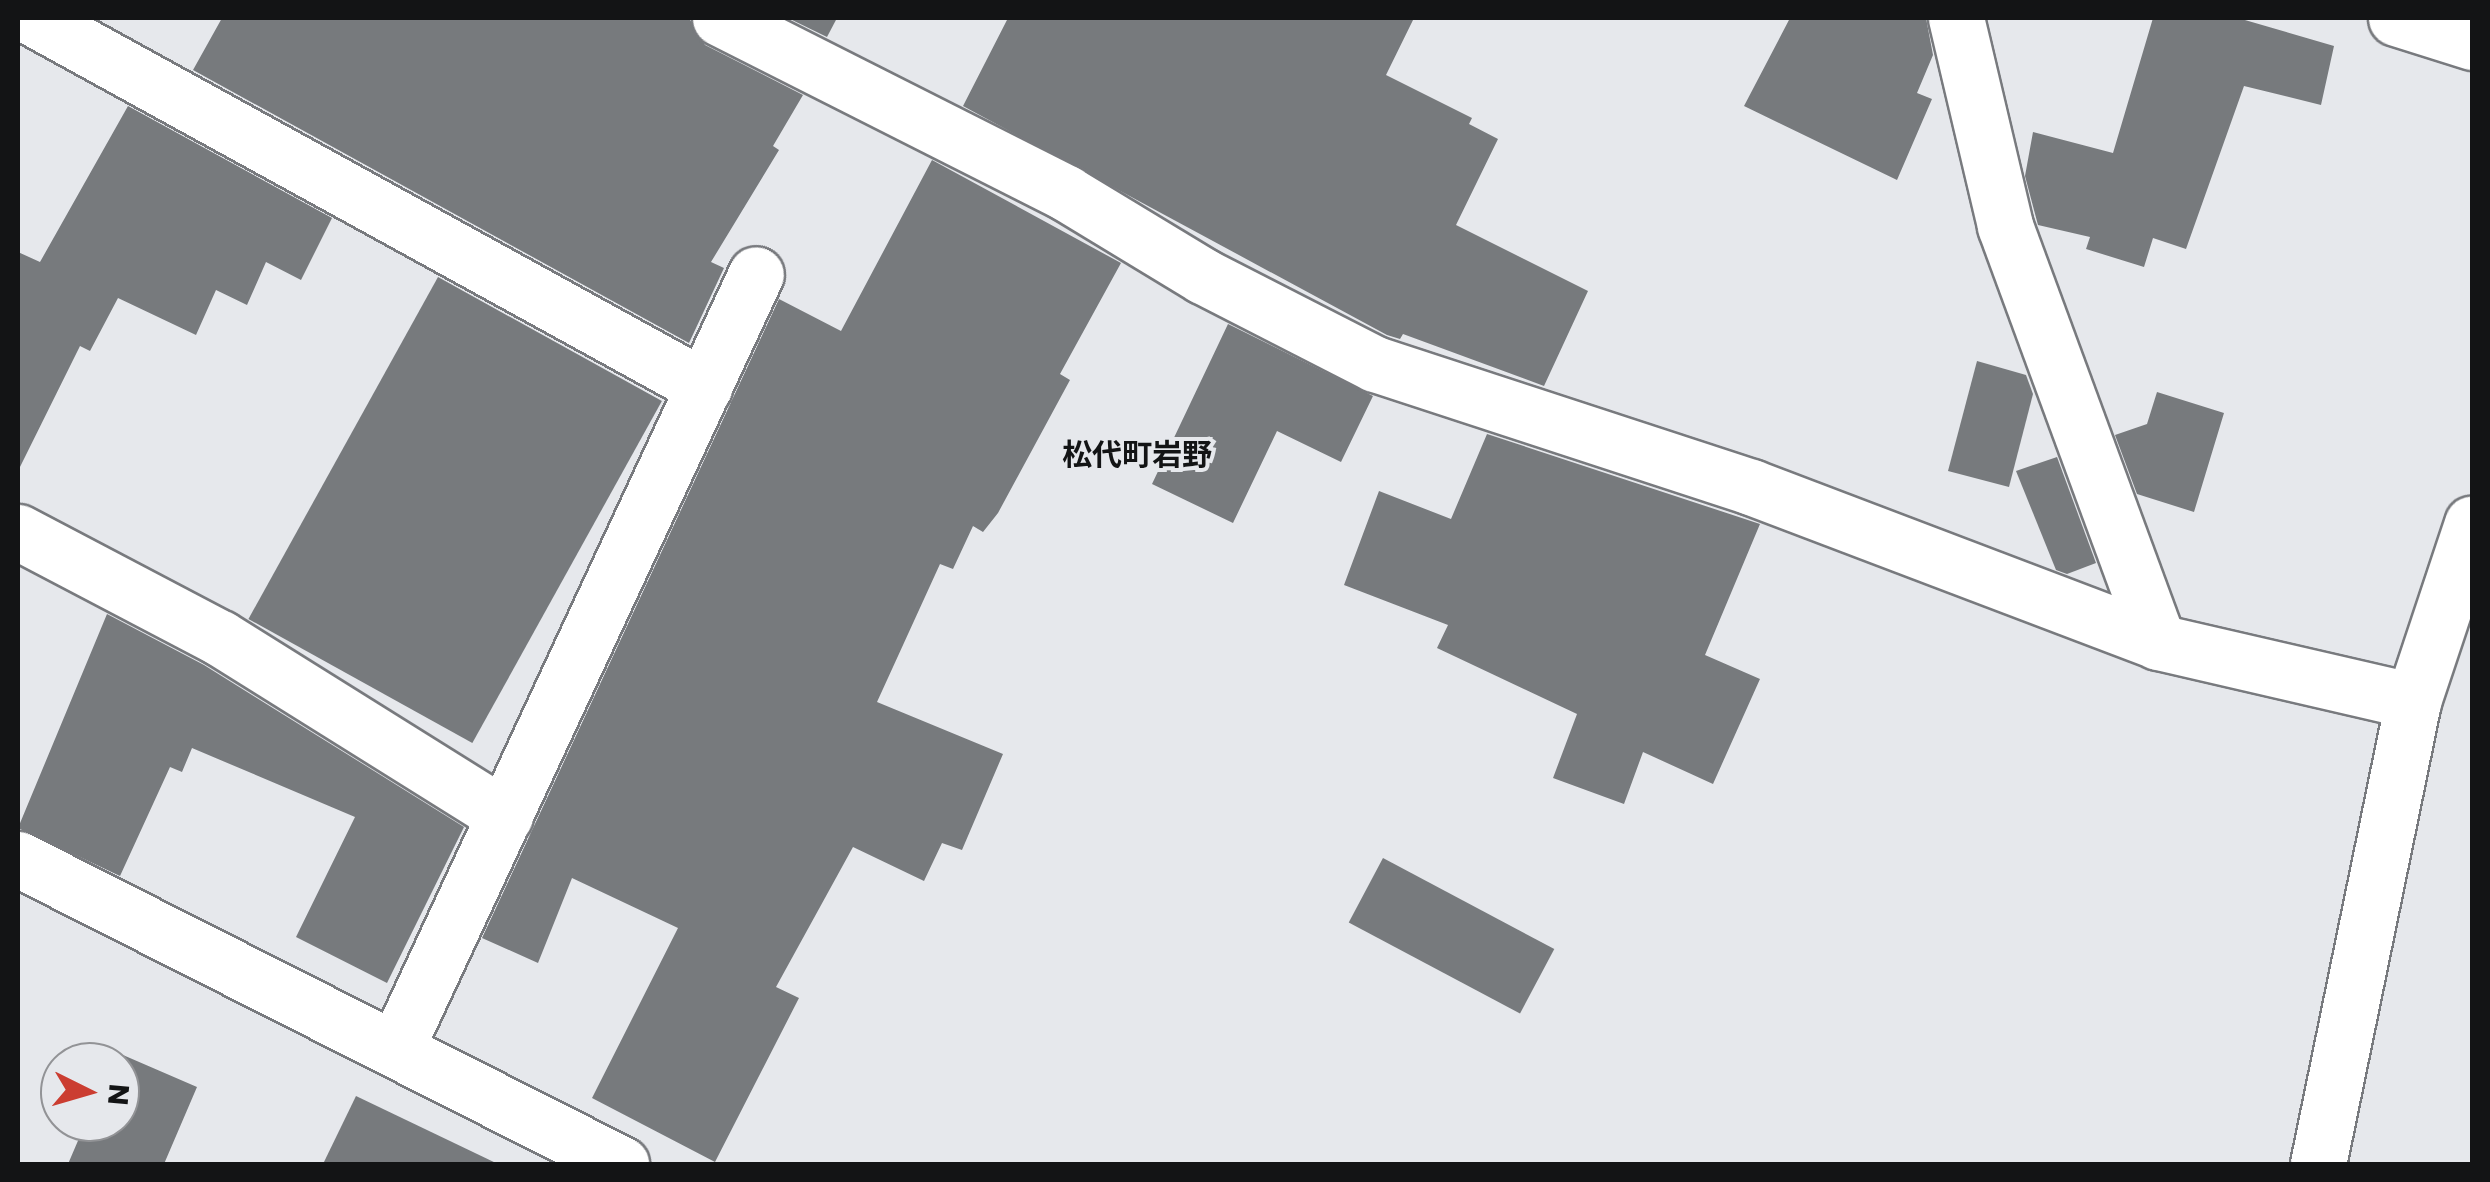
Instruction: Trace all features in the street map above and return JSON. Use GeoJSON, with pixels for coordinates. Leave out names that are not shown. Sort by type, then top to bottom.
{"type":"FeatureCollection","features":[{"type":"Feature","properties":{"kind":"street"},"geometry":{"type":"LineString","coordinates":[[33,18],[704,387]]}},
{"type":"Feature","properties":{"kind":"street"},"geometry":{"type":"LineString","coordinates":[[720,18],[1066,192],[1203,276],[1375,364],[1751,487],[2158,642],[2413,700]]}},
{"type":"Feature","properties":{"kind":"street"},"geometry":{"type":"LineString","coordinates":[[1956,18],[2005,226],[2158,642]]}},
{"type":"Feature","properties":{"kind":"street"},"geometry":{"type":"LineString","coordinates":[[2396,18],[2472,42]]}},
{"type":"Feature","properties":{"kind":"street"},"geometry":{"type":"LineString","coordinates":[[397,1046],[756,274]]}},
{"type":"Feature","properties":{"kind":"street"},"geometry":{"type":"LineString","coordinates":[[2318,1164],[2413,700],[2472,524]]}},
{"type":"Feature","properties":{"kind":"street"},"geometry":{"type":"LineString","coordinates":[[18,532],[220,638],[505,816]]}},
{"type":"Feature","properties":{"kind":"street"},"geometry":{"type":"LineString","coordinates":[[18,859],[397,1046],[621,1164]]}},
{"type":"Feature","properties":{"kind":"building"},"geometry":{"type":"Polygon","coordinates":[[[222,18],[689,18],[705,45],[803,95],[773,146],[779,150],[711,262],[724,268],[689,343],[193,70],[222,18]]]}},
{"type":"Feature","properties":{"kind":"building"},"geometry":{"type":"Polygon","coordinates":[[[788,18],[837,18],[827,37],[788,18]]]}},
{"type":"Feature","properties":{"kind":"building"},"geometry":{"type":"Polygon","coordinates":[[[1008,18],[1414,18],[1386,75],[1472,118],[1469,124],[1498,139],[1456,225],[1588,291],[1544,386],[1403,334],[1400,339],[1387,335],[963,106],[1008,18]]]}},
{"type":"Feature","properties":{"kind":"building"},"geometry":{"type":"Polygon","coordinates":[[[1790,18],[1926,18],[1933,55],[1917,93],[1932,99],[1897,180],[1744,106],[1790,18]]]}},
{"type":"Feature","properties":{"kind":"building"},"geometry":{"type":"Polygon","coordinates":[[[2153,18],[2238,18],[2334,46],[2321,105],[2244,86],[2186,249],[2153,238],[2144,267],[2086,249],[2090,237],[2038,225],[2025,176],[2033,132],[2113,153],[2153,18]]]}},
{"type":"Feature","properties":{"kind":"building"},"geometry":{"type":"Polygon","coordinates":[[[128,106],[332,218],[301,280],[266,262],[247,305],[216,290],[196,335],[118,298],[90,351],[80,346],[18,471],[18,252],[40,262],[128,106]]]}},
{"type":"Feature","properties":{"kind":"building"},"geometry":{"type":"Polygon","coordinates":[[[932,160],[1121,263],[1060,374],[1070,380],[998,513],[983,532],[973,526],[953,569],[940,564],[877,702],[1003,754],[962,850],[942,843],[924,881],[853,847],[776,987],[799,998],[715,1162],[592,1098],[678,928],[572,878],[538,963],[482,938],[779,299],[841,331],[932,160]]]}},
{"type":"Feature","properties":{"kind":"building"},"geometry":{"type":"Polygon","coordinates":[[[438,277],[662,401],[472,743],[248,619],[438,277]]]}},
{"type":"Feature","properties":{"kind":"building"},"geometry":{"type":"Polygon","coordinates":[[[1228,324],[1373,396],[1341,462],[1277,431],[1233,523],[1152,484],[1228,324]]]}},
{"type":"Feature","properties":{"kind":"building"},"geometry":{"type":"Polygon","coordinates":[[[1977,361],[2026,375],[2033,394],[2009,487],[1948,471],[1977,361]]]}},
{"type":"Feature","properties":{"kind":"building"},"geometry":{"type":"Polygon","coordinates":[[[2157,392],[2224,413],[2194,512],[2137,494],[2115,435],[2147,424],[2157,392]]]}},
{"type":"Feature","properties":{"kind":"building"},"geometry":{"type":"Polygon","coordinates":[[[1487,434],[1760,524],[1705,655],[1760,679],[1713,784],[1643,752],[1624,804],[1553,778],[1577,714],[1437,648],[1448,625],[1344,585],[1379,491],[1451,519],[1487,434]]]}},
{"type":"Feature","properties":{"kind":"building"},"geometry":{"type":"Polygon","coordinates":[[[2057,457],[2096,563],[2067,574],[2056,570],[2016,471],[2057,457]]]}},
{"type":"Feature","properties":{"kind":"building"},"geometry":{"type":"Polygon","coordinates":[[[107,614],[204,665],[464,827],[387,983],[296,937],[355,817],[192,748],[182,772],[170,767],[120,876],[18,828],[107,614]]]}},
{"type":"Feature","properties":{"kind":"building"},"geometry":{"type":"Polygon","coordinates":[[[1383,858],[1554,949],[1520,1014],[1349,922],[1383,858]]]}},
{"type":"Feature","properties":{"kind":"building"},"geometry":{"type":"Polygon","coordinates":[[[140,1062],[197,1087],[164,1164],[68,1164],[77,1142],[140,1142],[140,1062]]]}},
{"type":"Feature","properties":{"kind":"building"},"geometry":{"type":"Polygon","coordinates":[[[356,1096],[498,1164],[323,1164],[356,1096]]]}},
{"type":"Feature","properties":{"kind":"district","name":"松代町岩野"},"geometry":{"type":"Point","coordinates":[1137,455]}}]}
